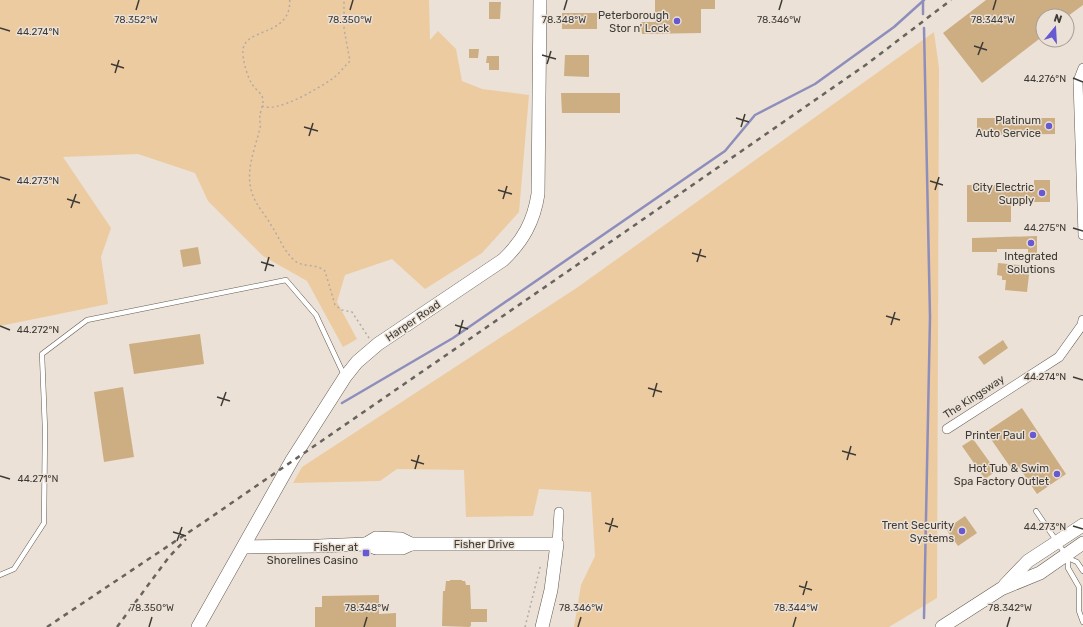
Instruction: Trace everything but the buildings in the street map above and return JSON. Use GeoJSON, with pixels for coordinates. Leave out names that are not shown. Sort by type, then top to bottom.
{"type":"FeatureCollection","features":[{"type":"Feature","properties":{"kind":"street","name":"Harper Road"},"geometry":{"type":"LineString","coordinates":[[198,627],[292,460],[345,377],[357,362],[378,344],[502,260],[514,250],[529,227],[534,216],[538,194],[540,0]]}},
{"type":"Feature","properties":{"kind":"street"},"geometry":{"type":"LineString","coordinates":[[1083,68],[1078,81],[1083,235]]}},
{"type":"Feature","properties":{"kind":"street","name":"The Kingsway"},"geometry":{"type":"LineString","coordinates":[[947,429],[1060,357],[1082,325],[1083,320]]}},
{"type":"Feature","properties":{"kind":"street"},"geometry":{"type":"LineString","coordinates":[[542,627],[552,590],[559,512]]}},
{"type":"Feature","properties":{"kind":"street"},"geometry":{"type":"LineString","coordinates":[[1001,589],[1028,561],[1083,525]]}},
{"type":"Feature","properties":{"kind":"street","name":"Fisher Drive"},"geometry":{"type":"LineString","coordinates":[[244,547],[366,544],[376,548],[402,548],[411,544],[557,544]]}},
{"type":"Feature","properties":{"kind":"street"},"geometry":{"type":"LineString","coordinates":[[942,627],[1001,589],[1040,573],[1067,557],[1083,544]]}},
{"type":"Feature","properties":{"kind":"lane"},"geometry":{"type":"LineString","coordinates":[[0,575],[14,569],[44,523],[45,428],[42,354],[87,320],[286,280],[316,315],[345,377]]}},
{"type":"Feature","properties":{"kind":"lane"},"geometry":{"type":"LineString","coordinates":[[1036,511],[1067,557],[1068,568],[1079,587],[1079,611],[1083,622]]}},
{"type":"Feature","properties":{"kind":"lane"},"geometry":{"type":"LineString","coordinates":[[1067,557],[1077,562],[1083,571]]}},
{"type":"Feature","properties":{"kind":"path"},"geometry":{"type":"LineString","coordinates":[[290,0],[286,16],[278,25],[255,35],[249,39],[243,48],[246,69],[252,85],[260,91],[263,101],[259,118],[261,126],[252,154],[250,187],[256,202],[275,230],[285,251],[296,262],[321,267],[325,271],[335,305],[342,310],[352,312],[372,342]]}},
{"type":"Feature","properties":{"kind":"path"},"geometry":{"type":"LineString","coordinates":[[262,106],[267,109],[284,106],[333,78],[350,62],[344,29],[344,0]]}},
{"type":"Feature","properties":{"kind":"path"},"geometry":{"type":"LineString","coordinates":[[525,627],[541,564]]}},
{"type":"Feature","properties":{"kind":"shaded area"},"geometry":{"type":"Polygon","coordinates":[[[0,0],[429,0],[430,40],[438,31],[456,49],[462,81],[482,89],[529,95],[519,212],[482,253],[425,289],[392,259],[345,275],[337,302],[357,339],[343,347],[307,281],[263,256],[208,201],[195,173],[138,154],[63,157],[111,228],[101,257],[108,304],[0,326],[0,0]]]}},
{"type":"Feature","properties":{"kind":"shaded area"},"geometry":{"type":"Polygon","coordinates":[[[934,32],[939,68],[937,598],[889,627],[574,627],[581,585],[595,556],[591,492],[539,489],[533,516],[466,517],[464,470],[397,469],[380,481],[293,483],[302,467],[578,287],[934,32]]]}},
{"type":"Feature","properties":{"kind":"waterway"},"geometry":{"type":"LineString","coordinates":[[923,0],[923,14]]}},
{"type":"Feature","properties":{"kind":"waterway"},"geometry":{"type":"LineString","coordinates":[[342,403],[453,338],[725,151],[755,115],[815,84],[894,27],[924,0]]}},
{"type":"Feature","properties":{"kind":"waterway"},"geometry":{"type":"LineString","coordinates":[[924,28],[930,317],[924,618]]}},
{"type":"Feature","properties":{"kind":"railway"},"geometry":{"type":"LineString","coordinates":[[47,627],[204,522],[632,227],[867,64],[951,0]]}},
{"type":"Feature","properties":{"kind":"railway"},"geometry":{"type":"LineString","coordinates":[[117,627],[169,557],[186,539]]}},
{"type":"Feature","properties":{"kind":"place","name":"Peterborough Stor n' Lock"},"geometry":{"type":"Point","coordinates":[677,21]}},
{"type":"Feature","properties":{"kind":"place","name":"Platinum Auto Service"},"geometry":{"type":"Point","coordinates":[1049,126]}},
{"type":"Feature","properties":{"kind":"place","name":"City Electric Supply"},"geometry":{"type":"Point","coordinates":[1042,193]}},
{"type":"Feature","properties":{"kind":"place","name":"Integrated Solutions"},"geometry":{"type":"Point","coordinates":[1031,243]}},
{"type":"Feature","properties":{"kind":"place","name":"Printer Paul"},"geometry":{"type":"Point","coordinates":[1033,435]}},
{"type":"Feature","properties":{"kind":"place","name":"Hot Tub & Swim Spa Factory Outlet"},"geometry":{"type":"Point","coordinates":[1057,474]}},
{"type":"Feature","properties":{"kind":"place","name":"Trent Security Systems"},"geometry":{"type":"Point","coordinates":[962,531]}},
{"type":"Feature","properties":{"kind":"place","name":"Fisher at Shorelines Casino"},"geometry":{"type":"Point","coordinates":[366,553]}}]}
